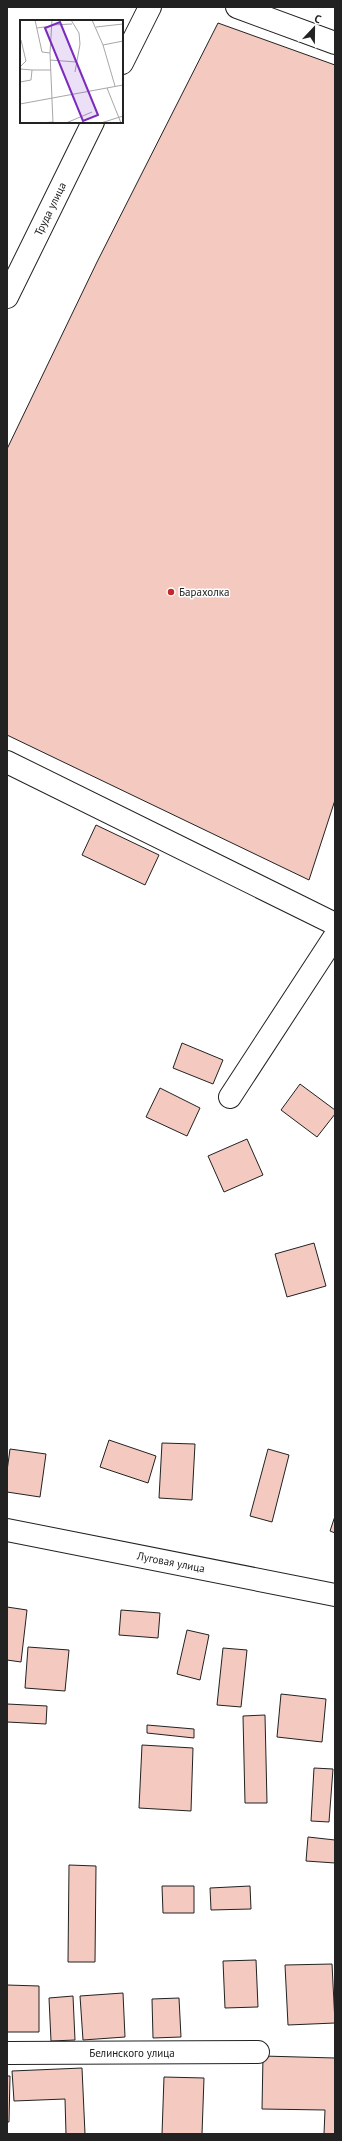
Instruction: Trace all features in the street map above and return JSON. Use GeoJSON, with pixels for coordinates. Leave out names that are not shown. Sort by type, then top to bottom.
{"type":"FeatureCollection","features":[{"type":"Feature","properties":{"kind":"street"},"geometry":{"type":"LineString","coordinates":[[123,61],[150,7]]}},
{"type":"Feature","properties":{"kind":"street"},"geometry":{"type":"LineString","coordinates":[[237,7],[335,42]]}},
{"type":"Feature","properties":{"kind":"street","name":"Труда улица"},"geometry":{"type":"LineString","coordinates":[[7,297],[93,123]]}},
{"type":"Feature","properties":{"kind":"street"},"geometry":{"type":"LineString","coordinates":[[7,762],[335,924]]}},
{"type":"Feature","properties":{"kind":"street"},"geometry":{"type":"LineString","coordinates":[[230,1097],[335,936]]}},
{"type":"Feature","properties":{"kind":"street","name":"Луговая улица"},"geometry":{"type":"LineString","coordinates":[[7,1530],[335,1595]]}},
{"type":"Feature","properties":{"kind":"street","name":"Белинского улица"},"geometry":{"type":"LineString","coordinates":[[7,2053],[258,2052]]}},
{"type":"Feature","properties":{"kind":"building","name":"Барахолка"},"geometry":{"type":"Polygon","coordinates":[[[218,23],[335,65],[335,800],[309,880],[7,735],[7,449],[97,262],[218,23]]]}},
{"type":"Feature","properties":{"kind":"building"},"geometry":{"type":"Polygon","coordinates":[[[96,825],[159,855],[145,885],[82,855],[96,825]]]}},
{"type":"Feature","properties":{"kind":"building"},"geometry":{"type":"Polygon","coordinates":[[[182,1043],[223,1060],[213,1084],[173,1068],[182,1043]]]}},
{"type":"Feature","properties":{"kind":"building"},"geometry":{"type":"Polygon","coordinates":[[[300,1084],[335,1110],[335,1114],[317,1137],[281,1110],[300,1084]]]}},
{"type":"Feature","properties":{"kind":"building"},"geometry":{"type":"Polygon","coordinates":[[[160,1088],[200,1108],[187,1136],[146,1117],[160,1088]]]}},
{"type":"Feature","properties":{"kind":"building"},"geometry":{"type":"Polygon","coordinates":[[[247,1139],[263,1175],[224,1192],[208,1156],[247,1139]]]}},
{"type":"Feature","properties":{"kind":"building"},"geometry":{"type":"Polygon","coordinates":[[[314,1243],[326,1286],[287,1297],[275,1254],[314,1243]]]}},
{"type":"Feature","properties":{"kind":"building"},"geometry":{"type":"Polygon","coordinates":[[[109,1440],[156,1456],[148,1483],[100,1467],[109,1440]]]}},
{"type":"Feature","properties":{"kind":"building"},"geometry":{"type":"Polygon","coordinates":[[[162,1443],[195,1444],[192,1500],[159,1498],[162,1443]]]}},
{"type":"Feature","properties":{"kind":"building"},"geometry":{"type":"Polygon","coordinates":[[[10,1449],[46,1454],[40,1497],[7,1492],[7,1471],[10,1449]]]}},
{"type":"Feature","properties":{"kind":"building"},"geometry":{"type":"Polygon","coordinates":[[[268,1449],[289,1455],[272,1522],[250,1516],[268,1449]]]}},
{"type":"Feature","properties":{"kind":"building"},"geometry":{"type":"Polygon","coordinates":[[[335,1516],[335,1533],[330,1531],[335,1516]]]}},
{"type":"Feature","properties":{"kind":"building"},"geometry":{"type":"Polygon","coordinates":[[[7,1607],[27,1610],[21,1662],[7,1660],[7,1607]]]}},
{"type":"Feature","properties":{"kind":"building"},"geometry":{"type":"Polygon","coordinates":[[[121,1610],[160,1613],[158,1638],[119,1635],[121,1610]]]}},
{"type":"Feature","properties":{"kind":"building"},"geometry":{"type":"Polygon","coordinates":[[[187,1630],[209,1635],[200,1680],[177,1674],[187,1630]]]}},
{"type":"Feature","properties":{"kind":"building"},"geometry":{"type":"Polygon","coordinates":[[[28,1647],[69,1650],[65,1691],[25,1688],[28,1647]]]}},
{"type":"Feature","properties":{"kind":"building"},"geometry":{"type":"Polygon","coordinates":[[[223,1648],[247,1650],[241,1707],[217,1705],[223,1648]]]}},
{"type":"Feature","properties":{"kind":"building"},"geometry":{"type":"Polygon","coordinates":[[[281,1694],[326,1699],[322,1742],[277,1737],[281,1694]]]}},
{"type":"Feature","properties":{"kind":"building"},"geometry":{"type":"Polygon","coordinates":[[[7,1704],[47,1706],[46,1724],[7,1722],[7,1704]]]}},
{"type":"Feature","properties":{"kind":"building"},"geometry":{"type":"Polygon","coordinates":[[[265,1715],[267,1803],[245,1803],[243,1716],[265,1715]]]}},
{"type":"Feature","properties":{"kind":"building"},"geometry":{"type":"Polygon","coordinates":[[[147,1725],[194,1729],[194,1738],[147,1733],[147,1725]]]}},
{"type":"Feature","properties":{"kind":"building"},"geometry":{"type":"Polygon","coordinates":[[[142,1745],[193,1748],[191,1811],[139,1808],[142,1745]]]}},
{"type":"Feature","properties":{"kind":"building"},"geometry":{"type":"Polygon","coordinates":[[[314,1768],[333,1769],[329,1822],[311,1821],[314,1768]]]}},
{"type":"Feature","properties":{"kind":"building"},"geometry":{"type":"Polygon","coordinates":[[[308,1837],[335,1840],[335,1863],[306,1861],[308,1837]]]}},
{"type":"Feature","properties":{"kind":"building"},"geometry":{"type":"Polygon","coordinates":[[[69,1865],[96,1866],[95,1962],[68,1962],[69,1865]]]}},
{"type":"Feature","properties":{"kind":"building"},"geometry":{"type":"Polygon","coordinates":[[[162,1886],[194,1886],[194,1913],[163,1913],[162,1886]]]}},
{"type":"Feature","properties":{"kind":"building"},"geometry":{"type":"Polygon","coordinates":[[[250,1886],[251,1909],[211,1910],[210,1888],[250,1886]]]}},
{"type":"Feature","properties":{"kind":"building"},"geometry":{"type":"Polygon","coordinates":[[[256,1960],[258,2007],[225,2008],[223,1961],[256,1960]]]}},
{"type":"Feature","properties":{"kind":"building"},"geometry":{"type":"Polygon","coordinates":[[[332,1964],[335,2023],[288,2025],[285,1965],[332,1964]]]}},
{"type":"Feature","properties":{"kind":"building"},"geometry":{"type":"Polygon","coordinates":[[[7,1985],[39,1986],[39,2032],[7,2032],[7,1985]]]}},
{"type":"Feature","properties":{"kind":"building"},"geometry":{"type":"Polygon","coordinates":[[[123,1993],[125,2037],[83,2040],[80,1996],[123,1993]]]}},
{"type":"Feature","properties":{"kind":"building"},"geometry":{"type":"Polygon","coordinates":[[[73,1996],[75,2040],[51,2041],[49,1998],[73,1996]]]}},
{"type":"Feature","properties":{"kind":"building"},"geometry":{"type":"Polygon","coordinates":[[[179,1998],[181,2037],[153,2038],[152,1999],[179,1998]]]}},
{"type":"Feature","properties":{"kind":"building"},"geometry":{"type":"Polygon","coordinates":[[[263,2056],[335,2058],[335,2134],[324,2134],[325,2110],[262,2109],[263,2056]]]}},
{"type":"Feature","properties":{"kind":"building"},"geometry":{"type":"Polygon","coordinates":[[[82,2068],[85,2134],[66,2134],[65,2099],[14,2101],[12,2071],[82,2068]]]}},
{"type":"Feature","properties":{"kind":"building"},"geometry":{"type":"Polygon","coordinates":[[[7,2076],[10,2076],[9,2122],[7,2122],[7,2076]]]}},
{"type":"Feature","properties":{"kind":"building"},"geometry":{"type":"Polygon","coordinates":[[[164,2077],[204,2078],[202,2134],[162,2134],[164,2077]]]}},
{"type":"Feature","properties":{"kind":"place","name":"Барахолка"},"geometry":{"type":"Point","coordinates":[171,592]}}]}
